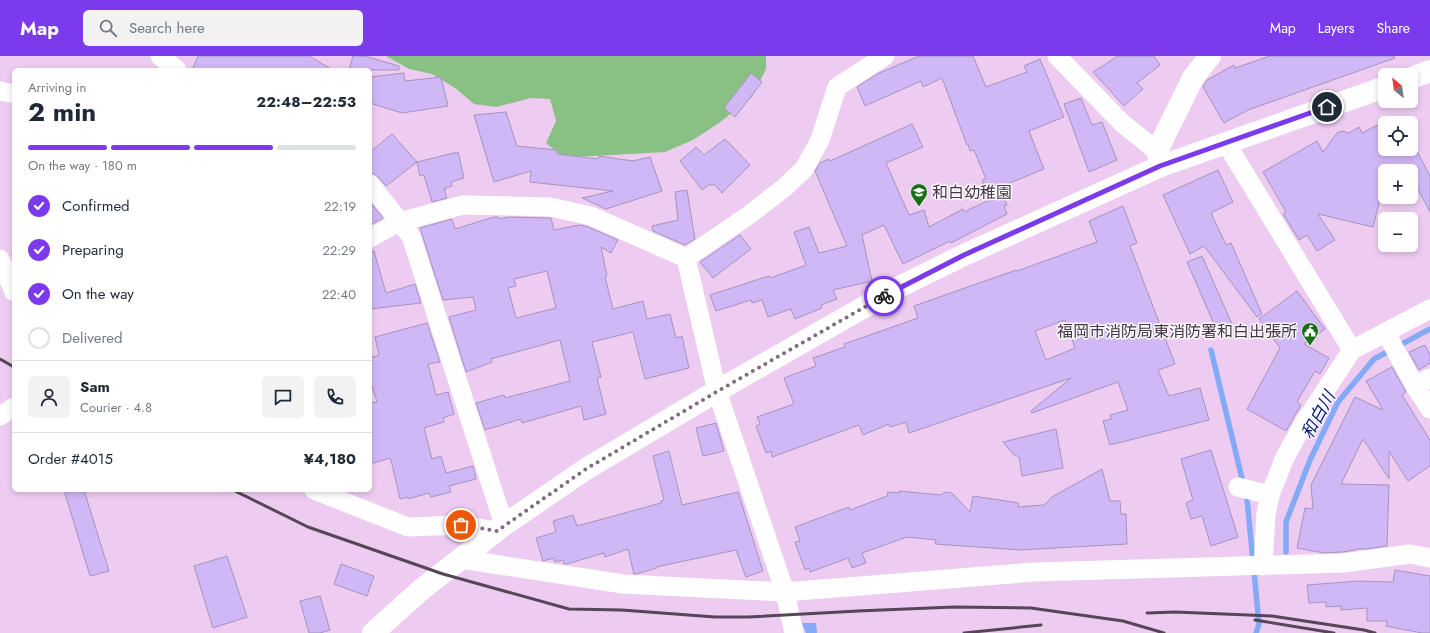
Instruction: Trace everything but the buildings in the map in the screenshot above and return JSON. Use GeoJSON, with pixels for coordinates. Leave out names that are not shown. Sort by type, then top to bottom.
{"type":"FeatureCollection","features":[{"type":"Feature","properties":{"kind":"main road"},"geometry":{"type":"LineString","coordinates":[[1159,158],[1192,78],[1210,56]]}},
{"type":"Feature","properties":{"kind":"main road"},"geometry":{"type":"LineString","coordinates":[[1418,75],[1430,71]]}},
{"type":"Feature","properties":{"kind":"main road"},"geometry":{"type":"LineString","coordinates":[[373,633],[417,594],[500,528],[586,469],[901,286],[1159,158],[1226,143],[1378,89]]}},
{"type":"Feature","properties":{"kind":"street"},"geometry":{"type":"LineString","coordinates":[[160,56],[175,68]]}},
{"type":"Feature","properties":{"kind":"street"},"geometry":{"type":"LineString","coordinates":[[686,258],[749,215],[785,187],[804,169],[820,140],[837,87],[885,56]]}},
{"type":"Feature","properties":{"kind":"street"},"geometry":{"type":"LineString","coordinates":[[1057,56],[1122,123],[1159,158]]}},
{"type":"Feature","properties":{"kind":"street"},"geometry":{"type":"LineString","coordinates":[[0,91],[12,94]]}},
{"type":"Feature","properties":{"kind":"street"},"geometry":{"type":"LineString","coordinates":[[1226,143],[1352,350]]}},
{"type":"Feature","properties":{"kind":"street"},"geometry":{"type":"LineString","coordinates":[[319,492],[408,527],[461,525],[500,528],[411,236],[372,187]]}},
{"type":"Feature","properties":{"kind":"street"},"geometry":{"type":"LineString","coordinates":[[372,237],[400,222],[463,205],[550,207],[591,216],[686,258]]}},
{"type":"Feature","properties":{"kind":"street"},"geometry":{"type":"LineString","coordinates":[[686,258],[718,391],[785,592],[794,633]]}},
{"type":"Feature","properties":{"kind":"street"},"geometry":{"type":"LineString","coordinates":[[0,259],[12,287]]}},
{"type":"Feature","properties":{"kind":"street"},"geometry":{"type":"LineString","coordinates":[[1262,566],[1266,514],[1270,495],[1285,457],[1304,423],[1352,350],[1390,342],[1430,309]]}},
{"type":"Feature","properties":{"kind":"street"},"geometry":{"type":"LineString","coordinates":[[1390,342],[1423,382],[1430,409]]}},
{"type":"Feature","properties":{"kind":"street"},"geometry":{"type":"LineString","coordinates":[[0,416],[12,408]]}},
{"type":"Feature","properties":{"kind":"street"},"geometry":{"type":"LineString","coordinates":[[1238,487],[1270,495]]}},
{"type":"Feature","properties":{"kind":"street"},"geometry":{"type":"LineString","coordinates":[[461,559],[623,584],[785,592],[1035,572],[1343,563],[1410,554],[1430,558]]}},
{"type":"Feature","properties":{"kind":"green space"},"geometry":{"type":"Polygon","coordinates":[[[386,56],[766,56],[766,69],[752,97],[719,123],[693,140],[665,152],[563,157],[546,143],[556,121],[550,99],[531,98],[496,107],[474,104],[455,88],[432,74],[409,69],[386,56]]]}},
{"type":"Feature","properties":{"kind":"water"},"geometry":{"type":"Polygon","coordinates":[[[802,623],[816,623],[817,633],[806,633],[802,623]]]}},
{"type":"Feature","properties":{"kind":"waterway","name":"和白川"},"geometry":{"type":"LineString","coordinates":[[1286,552],[1286,522],[1310,460],[1338,402],[1374,359],[1430,329]]}},
{"type":"Feature","properties":{"kind":"waterway"},"geometry":{"type":"LineString","coordinates":[[1211,350],[1247,499],[1259,624],[1256,633]]}},
{"type":"Feature","properties":{"kind":"railway"},"geometry":{"type":"LineString","coordinates":[[0,359],[12,366]]}},
{"type":"Feature","properties":{"kind":"railway"},"geometry":{"type":"LineString","coordinates":[[237,492],[308,527],[443,574],[569,609],[622,610],[715,617],[748,617],[954,607],[1031,608],[1123,621],[1164,633]]}},
{"type":"Feature","properties":{"kind":"railway"},"geometry":{"type":"LineString","coordinates":[[1147,613],[1175,612],[1272,616],[1375,633]]}},
{"type":"Feature","properties":{"kind":"railway"},"geometry":{"type":"LineString","coordinates":[[1255,620],[1334,633]]}},
{"type":"Feature","properties":{"kind":"railway"},"geometry":{"type":"LineString","coordinates":[[964,633],[1041,625]]}},
{"type":"Feature","properties":{"kind":"way so far"},"geometry":{"type":"LineString","coordinates":[[461,525],[497,531],[586,469],[884,296]]}},
{"type":"Feature","properties":{"kind":"place","name":"和白幼稚園"},"geometry":{"type":"Point","coordinates":[919,207]}},
{"type":"Feature","properties":{"kind":"place","name":"福岡市消防局東消防署和白出張所"},"geometry":{"type":"Point","coordinates":[1310,346]}},
{"type":"Feature","properties":{"kind":"route"},"geometry":{"type":"LineString","coordinates":[[884,296],[964,255],[1160,166],[1327,107]]}}]}
